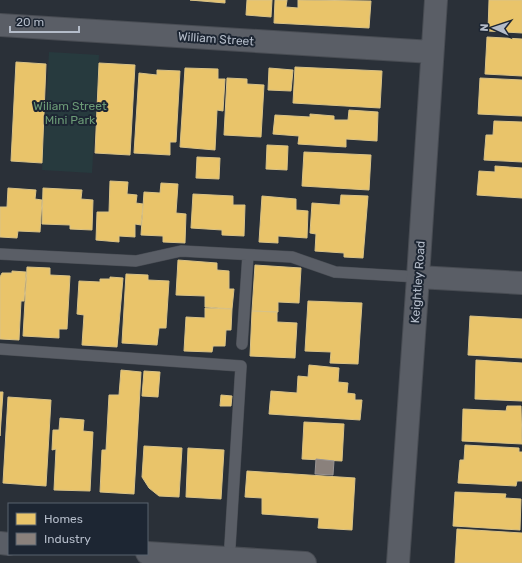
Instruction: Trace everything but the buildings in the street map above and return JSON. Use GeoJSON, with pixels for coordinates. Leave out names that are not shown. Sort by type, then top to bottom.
{"type":"FeatureCollection","features":[{"type":"Feature","properties":{"kind":"street","name":"Keightley Road"},"geometry":{"type":"LineString","coordinates":[[398,563],[436,0]]}},
{"type":"Feature","properties":{"kind":"street","name":"William Street"},"geometry":{"type":"LineString","coordinates":[[0,25],[432,52]]}},
{"type":"Feature","properties":{"kind":"street"},"geometry":{"type":"LineString","coordinates":[[418,277],[522,283]]}},
{"type":"Feature","properties":{"kind":"street"},"geometry":{"type":"LineString","coordinates":[[148,553],[230,561],[305,563]]}},
{"type":"Feature","properties":{"kind":"lane"},"geometry":{"type":"LineString","coordinates":[[0,254],[136,262],[181,251],[292,257],[335,272],[418,277]]}},
{"type":"Feature","properties":{"kind":"lane"},"geometry":{"type":"LineString","coordinates":[[242,344],[248,255]]}},
{"type":"Feature","properties":{"kind":"lane"},"geometry":{"type":"LineString","coordinates":[[0,349],[241,366],[230,561]]}},
{"type":"Feature","properties":{"kind":"green space","name":"Wiliam Street Mini Park"},"geometry":{"type":"Polygon","coordinates":[[[49,52],[99,55],[92,173],[42,170],[49,52]]]}}]}
